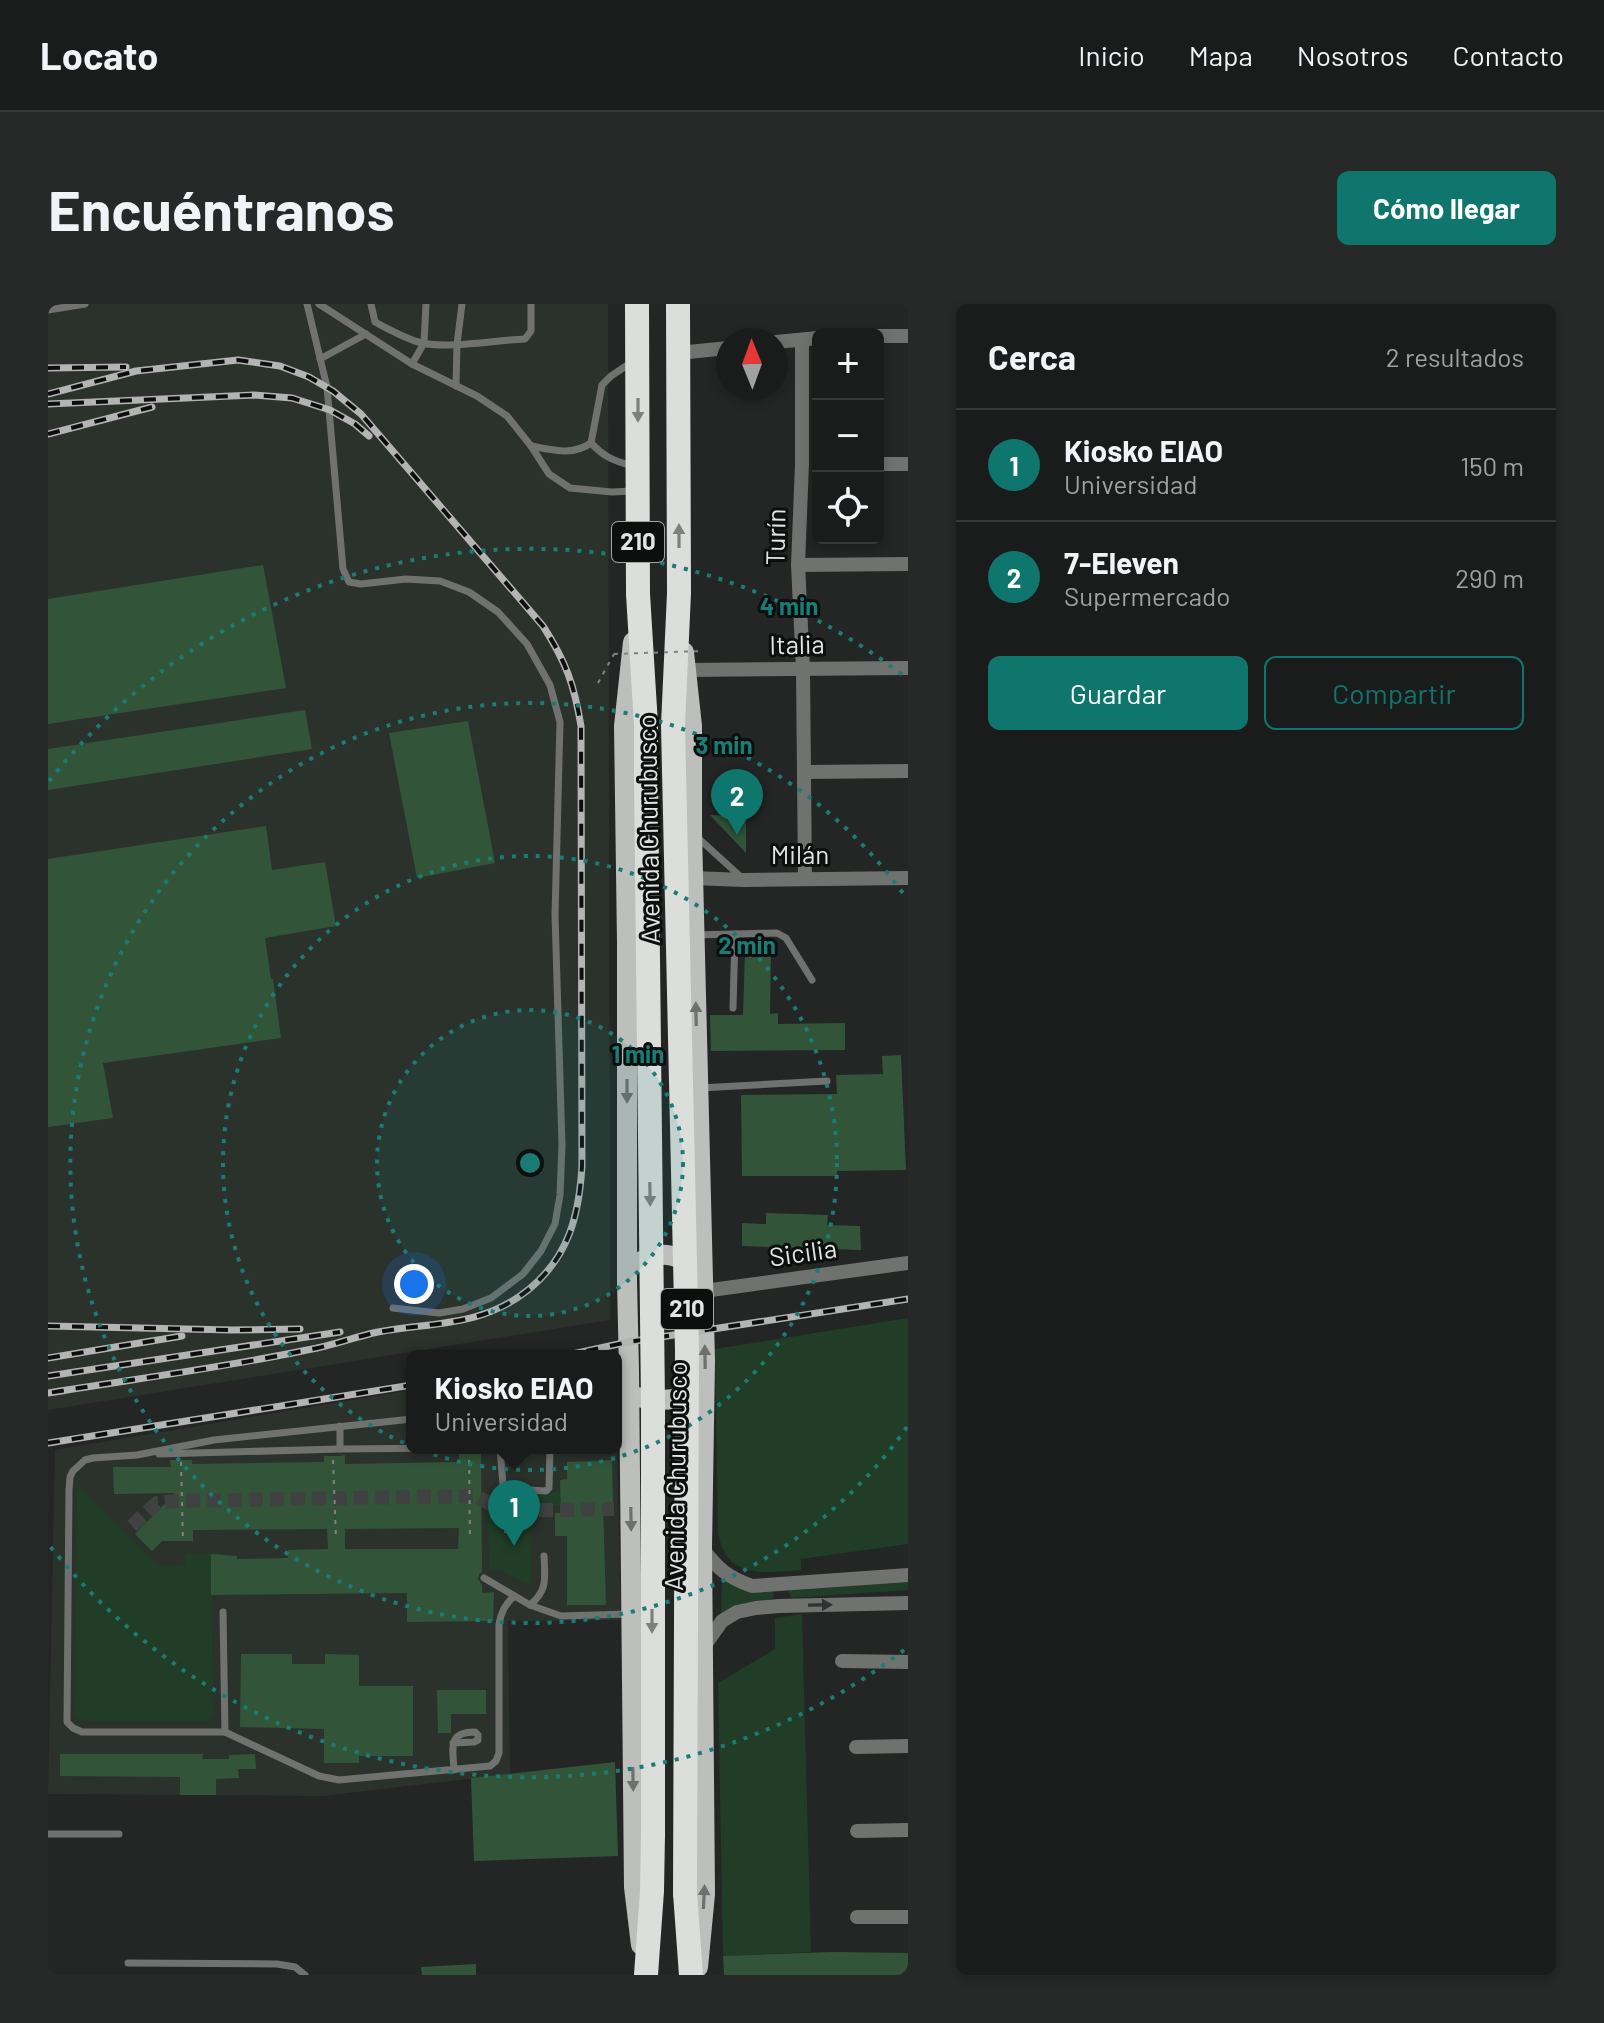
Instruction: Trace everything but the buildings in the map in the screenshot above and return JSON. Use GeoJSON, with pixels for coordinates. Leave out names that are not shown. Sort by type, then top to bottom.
{"type":"FeatureCollection","features":[{"type":"Feature","properties":{"kind":"highway","name":"Avenida Churubusco"},"geometry":{"type":"LineString","coordinates":[[637,304],[638,594],[646,725],[653,1404],[653,1834],[645,1975]]}},
{"type":"Feature","properties":{"kind":"highway","name":"Avenida Churubusco"},"geometry":{"type":"LineString","coordinates":[[678,304],[679,593],[673,725],[687,1350],[685,1893],[691,1975]]}},
{"type":"Feature","properties":{"kind":"main road","name":"Avenida Churubusco"},"geometry":{"type":"LineString","coordinates":[[679,593],[692,726],[704,1285],[702,1648],[705,1894],[697,1975]]}},
{"type":"Feature","properties":{"kind":"main road","name":"Avenida Churubusco"},"geometry":{"type":"LineString","coordinates":[[638,594],[624,726],[627,1281],[623,1395],[630,1469],[634,1887],[645,1975]]}},
{"type":"Feature","properties":{"kind":"main road"},"geometry":{"type":"LineString","coordinates":[[627,1281],[642,1260],[668,1254],[681,1257],[695,1267],[704,1285]]}},
{"type":"Feature","properties":{"kind":"main road"},"geometry":{"type":"LineString","coordinates":[[623,1395],[671,1400],[694,1395],[705,1388]]}},
{"type":"Feature","properties":{"kind":"main road"},"geometry":{"type":"LineString","coordinates":[[630,1469],[652,1447],[667,1444],[684,1446],[696,1454],[703,1464]]}},
{"type":"Feature","properties":{"kind":"street"},"geometry":{"type":"LineString","coordinates":[[884,336],[908,336]]}},
{"type":"Feature","properties":{"kind":"street"},"geometry":{"type":"LineString","coordinates":[[788,341],[812,339]]}},
{"type":"Feature","properties":{"kind":"street","name":"Turín"},"geometry":{"type":"LineString","coordinates":[[802,340],[798,565],[803,669],[805,879]]}},
{"type":"Feature","properties":{"kind":"street"},"geometry":{"type":"LineString","coordinates":[[678,353],[716,349]]}},
{"type":"Feature","properties":{"kind":"street"},"geometry":{"type":"LineString","coordinates":[[802,464],[812,464]]}},
{"type":"Feature","properties":{"kind":"street"},"geometry":{"type":"LineString","coordinates":[[884,464],[908,464]]}},
{"type":"Feature","properties":{"kind":"street"},"geometry":{"type":"LineString","coordinates":[[798,565],[908,564]]}},
{"type":"Feature","properties":{"kind":"street","name":"Italia"},"geometry":{"type":"LineString","coordinates":[[686,670],[908,668]]}},
{"type":"Feature","properties":{"kind":"street"},"geometry":{"type":"LineString","coordinates":[[805,772],[908,771]]}},
{"type":"Feature","properties":{"kind":"street","name":"Milán"},"geometry":{"type":"LineString","coordinates":[[693,878],[908,878]]}},
{"type":"Feature","properties":{"kind":"street","name":"Sicilia"},"geometry":{"type":"LineString","coordinates":[[704,1285],[908,1263]]}},
{"type":"Feature","properties":{"kind":"street"},"geometry":{"type":"LineString","coordinates":[[702,1548],[717,1569],[752,1586],[908,1575]]}},
{"type":"Feature","properties":{"kind":"street"},"geometry":{"type":"LineString","coordinates":[[778,1583],[779,1606]]}},
{"type":"Feature","properties":{"kind":"street"},"geometry":{"type":"LineString","coordinates":[[702,1648],[722,1621],[737,1612],[779,1606],[908,1603]]}},
{"type":"Feature","properties":{"kind":"street"},"geometry":{"type":"LineString","coordinates":[[842,1661],[908,1662]]}},
{"type":"Feature","properties":{"kind":"street"},"geometry":{"type":"LineString","coordinates":[[856,1747],[908,1746]]}},
{"type":"Feature","properties":{"kind":"street"},"geometry":{"type":"LineString","coordinates":[[857,1831],[908,1830]]}},
{"type":"Feature","properties":{"kind":"street"},"geometry":{"type":"LineString","coordinates":[[857,1917],[908,1917]]}},
{"type":"Feature","properties":{"kind":"lane"},"geometry":{"type":"LineString","coordinates":[[48,310],[85,304]]}},
{"type":"Feature","properties":{"kind":"lane"},"geometry":{"type":"LineString","coordinates":[[307,304],[329,399],[343,569],[349,582],[440,581],[469,592],[498,612],[527,644],[550,685],[560,722],[555,915],[562,1145],[560,1195],[555,1224],[541,1251],[523,1274],[491,1298],[463,1309],[439,1313],[393,1308]]}},
{"type":"Feature","properties":{"kind":"lane"},"geometry":{"type":"LineString","coordinates":[[319,304],[412,364],[477,396],[507,416],[549,474],[570,488],[612,492],[638,479],[602,455],[591,443]]}},
{"type":"Feature","properties":{"kind":"lane"},"geometry":{"type":"LineString","coordinates":[[371,304],[375,322],[404,337],[424,343],[457,344],[525,339],[531,331],[531,304]]}},
{"type":"Feature","properties":{"kind":"lane"},"geometry":{"type":"LineString","coordinates":[[412,364],[424,343],[426,304]]}},
{"type":"Feature","properties":{"kind":"lane"},"geometry":{"type":"LineString","coordinates":[[456,386],[462,304]]}},
{"type":"Feature","properties":{"kind":"lane"},"geometry":{"type":"LineString","coordinates":[[320,359],[366,334]]}},
{"type":"Feature","properties":{"kind":"lane"},"geometry":{"type":"LineString","coordinates":[[531,446],[565,452],[591,443],[602,385],[638,359]]}},
{"type":"Feature","properties":{"kind":"lane"},"geometry":{"type":"LineString","coordinates":[[692,833],[744,880]]}},
{"type":"Feature","properties":{"kind":"lane"},"geometry":{"type":"LineString","coordinates":[[695,935],[777,933],[786,938],[812,980]]}},
{"type":"Feature","properties":{"kind":"lane"},"geometry":{"type":"LineString","coordinates":[[733,1008],[735,934]]}},
{"type":"Feature","properties":{"kind":"lane"},"geometry":{"type":"LineString","coordinates":[[698,1088],[827,1081]]}},
{"type":"Feature","properties":{"kind":"lane"},"geometry":{"type":"LineString","coordinates":[[137,1455],[214,1440],[406,1420]]}},
{"type":"Feature","properties":{"kind":"lane"},"geometry":{"type":"LineString","coordinates":[[337,1451],[340,1426]]}},
{"type":"Feature","properties":{"kind":"lane"},"geometry":{"type":"LineString","coordinates":[[406,1449],[137,1455],[85,1460],[73,1471],[69,1490],[67,1722],[82,1732],[225,1732],[327,1779],[490,1766],[499,1753],[499,1624],[501,1613],[514,1596]]}},
{"type":"Feature","properties":{"kind":"lane"},"geometry":{"type":"LineString","coordinates":[[500,1454],[503,1485],[507,1488],[548,1490],[550,1454]]}},
{"type":"Feature","properties":{"kind":"lane"},"geometry":{"type":"LineString","coordinates":[[530,1605],[542,1593],[544,1556]]}},
{"type":"Feature","properties":{"kind":"lane"},"geometry":{"type":"LineString","coordinates":[[484,1578],[530,1605],[561,1616],[632,1614]]}},
{"type":"Feature","properties":{"kind":"lane"},"geometry":{"type":"LineString","coordinates":[[223,1612],[225,1732]]}},
{"type":"Feature","properties":{"kind":"lane"},"geometry":{"type":"LineString","coordinates":[[453,1743],[454,1770]]}},
{"type":"Feature","properties":{"kind":"lane"},"geometry":{"type":"LineString","coordinates":[[48,1834],[119,1834]]}},
{"type":"Feature","properties":{"kind":"lane"},"geometry":{"type":"LineString","coordinates":[[128,1963],[277,1964],[295,1967],[305,1975]]}},
{"type":"Feature","properties":{"kind":"path"},"geometry":{"type":"LineString","coordinates":[[598,683],[614,654],[702,651]]}},
{"type":"Feature","properties":{"kind":"path"},"geometry":{"type":"LineString","coordinates":[[336,1539],[337,1451]]}},
{"type":"Feature","properties":{"kind":"path"},"geometry":{"type":"LineString","coordinates":[[469,1454],[470,1538]]}},
{"type":"Feature","properties":{"kind":"path"},"geometry":{"type":"LineString","coordinates":[[181,1455],[183,1541]]}},
{"type":"Feature","properties":{"kind":"shaded area"},"geometry":{"type":"Polygon","coordinates":[[[48,304],[608,304],[610,1320],[423,1350],[406,1350],[406,1353],[48,1410],[48,304]]]}},
{"type":"Feature","properties":{"kind":"shaded area"},"geometry":{"type":"Polygon","coordinates":[[[908,1318],[908,1544],[801,1559],[801,1570],[760,1572],[737,1565],[728,1558],[718,1531],[715,1349],[908,1318]]]}},
{"type":"Feature","properties":{"kind":"shaded area"},"geometry":{"type":"Polygon","coordinates":[[[406,1391],[406,1454],[617,1454],[621,1620],[508,1621],[510,1774],[323,1796],[48,1794],[55,1450],[406,1391]]]}},
{"type":"Feature","properties":{"kind":"shaded area"},"geometry":{"type":"Polygon","coordinates":[[[77,1484],[159,1566],[185,1565],[185,1554],[211,1554],[213,1713],[207,1721],[85,1721],[75,1714],[77,1484]]]}},
{"type":"Feature","properties":{"kind":"shaded area"},"geometry":{"type":"Polygon","coordinates":[[[488,1492],[561,1492],[561,1505],[502,1505],[488,1496],[488,1492]]]}},
{"type":"Feature","properties":{"kind":"shaded area"},"geometry":{"type":"Polygon","coordinates":[[[488,1509],[503,1515],[531,1517],[531,1585],[499,1570],[489,1569],[488,1509]]]}},
{"type":"Feature","properties":{"kind":"shaded area"},"geometry":{"type":"Polygon","coordinates":[[[504,1518],[520,1518],[520,1534],[504,1533],[504,1518]]]}},
{"type":"Feature","properties":{"kind":"shaded area"},"geometry":{"type":"Polygon","coordinates":[[[722,1577],[773,1590],[774,1598],[721,1615],[722,1577]]]}},
{"type":"Feature","properties":{"kind":"shaded area"},"geometry":{"type":"Polygon","coordinates":[[[908,1580],[908,1590],[792,1598],[788,1592],[790,1588],[908,1580]]]}},
{"type":"Feature","properties":{"kind":"shaded area"},"geometry":{"type":"Polygon","coordinates":[[[802,1614],[811,1952],[723,1956],[718,1683],[775,1649],[775,1618],[802,1614]]]}},
{"type":"Feature","properties":{"kind":"tunnel"},"geometry":{"type":"LineString","coordinates":[[132,1526],[157,1503],[175,1501],[476,1496],[503,1511],[614,1509]]}},
{"type":"Feature","properties":{"kind":"railway"},"geometry":{"type":"LineString","coordinates":[[48,394],[136,371],[238,360],[280,366],[309,377],[333,391],[361,414],[543,626],[568,674],[581,726],[582,1166],[574,1218],[553,1264],[528,1290],[493,1311],[456,1321],[378,1332],[325,1346],[210,1368],[48,1393]]}},
{"type":"Feature","properties":{"kind":"railway"},"geometry":{"type":"LineString","coordinates":[[48,368],[126,367]]}},
{"type":"Feature","properties":{"kind":"railway"},"geometry":{"type":"LineString","coordinates":[[48,404],[254,395],[292,398],[330,410],[369,436]]}},
{"type":"Feature","properties":{"kind":"railway"},"geometry":{"type":"LineString","coordinates":[[48,434],[152,407]]}},
{"type":"Feature","properties":{"kind":"railway"},"geometry":{"type":"LineString","coordinates":[[591,1350],[908,1299]]}},
{"type":"Feature","properties":{"kind":"railway"},"geometry":{"type":"LineString","coordinates":[[48,1326],[300,1329]]}},
{"type":"Feature","properties":{"kind":"railway"},"geometry":{"type":"LineString","coordinates":[[48,1376],[340,1332]]}},
{"type":"Feature","properties":{"kind":"railway"},"geometry":{"type":"LineString","coordinates":[[48,1358],[182,1336]]}},
{"type":"Feature","properties":{"kind":"railway"},"geometry":{"type":"LineString","coordinates":[[48,1443],[406,1386]]}},
{"type":"Feature","properties":{"kind":"place","name":"7-Eleven"},"geometry":{"type":"Point","coordinates":[737,835]}},
{"type":"Feature","properties":{"kind":"place","name":"Kiosko EIAO"},"geometry":{"type":"Point","coordinates":[514,1546]}}]}
